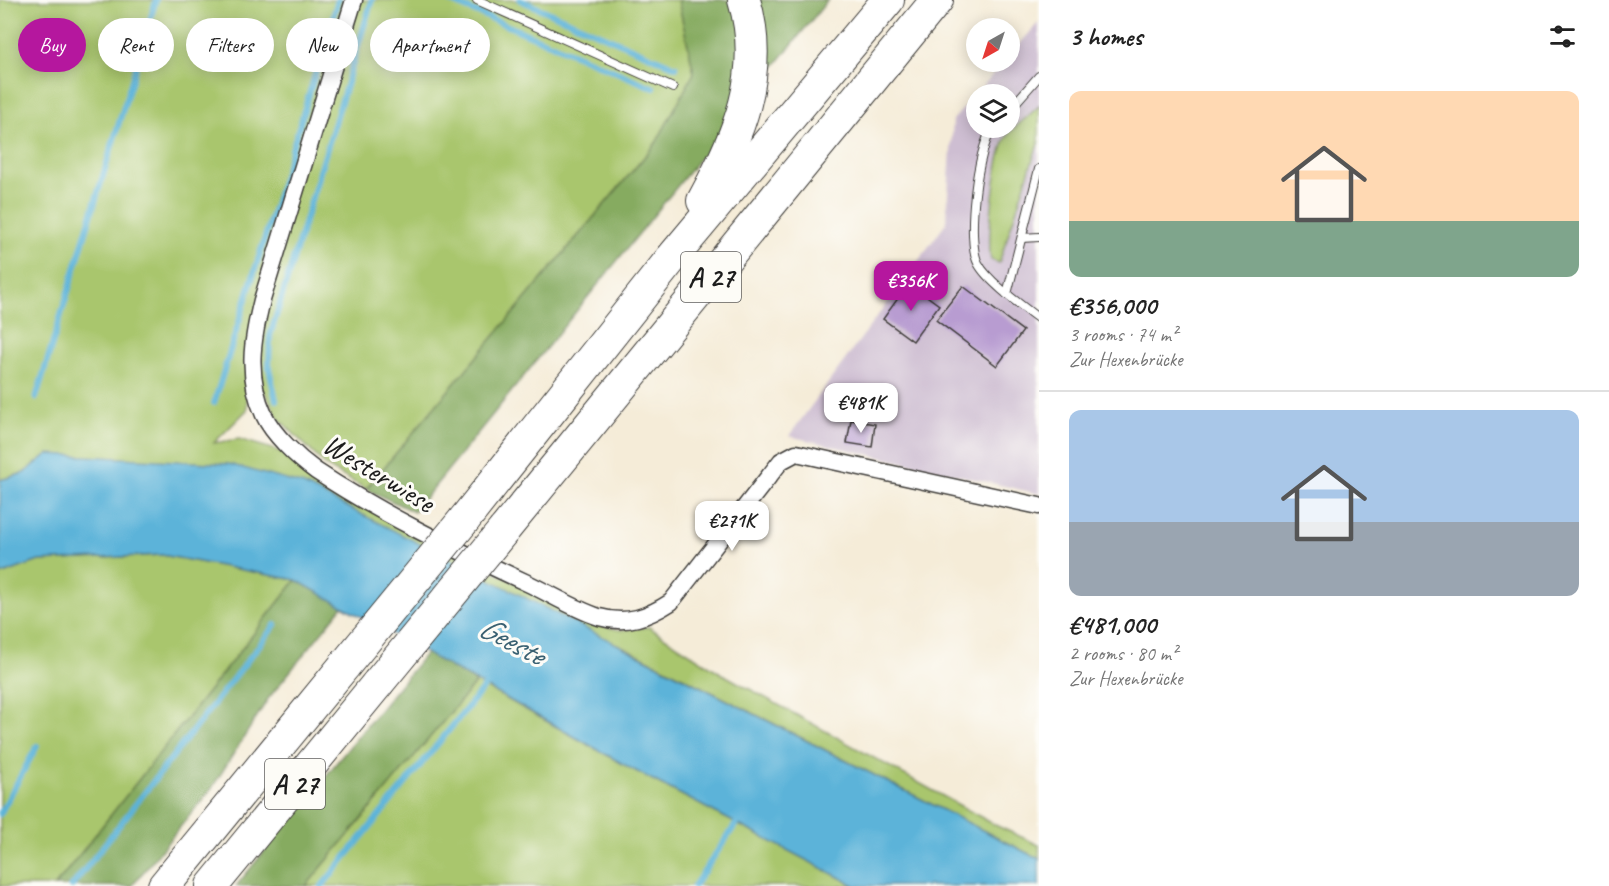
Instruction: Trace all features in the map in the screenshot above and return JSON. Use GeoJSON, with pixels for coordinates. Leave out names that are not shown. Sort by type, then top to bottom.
{"type":"FeatureCollection","features":[{"type":"Feature","properties":{"kind":"highway"},"geometry":{"type":"LineString","coordinates":[[671,259],[716,177],[735,137],[748,98],[753,71],[752,41],[744,0]]}},
{"type":"Feature","properties":{"kind":"highway","name":"A 27"},"geometry":{"type":"LineString","coordinates":[[164,886],[464,520],[671,259],[888,0]]}},
{"type":"Feature","properties":{"kind":"highway","name":"A 27"},"geometry":{"type":"LineString","coordinates":[[212,886],[939,0]]}},
{"type":"Feature","properties":{"kind":"street","name":"Westerwiese"},"geometry":{"type":"LineString","coordinates":[[354,0],[265,289],[251,343],[252,381],[264,416],[275,433],[314,470],[407,523],[600,617],[647,617],[671,602],[781,461],[796,453],[1039,506]]}},
{"type":"Feature","properties":{"kind":"lane"},"geometry":{"type":"LineString","coordinates":[[477,0],[673,88]]}},
{"type":"Feature","properties":{"kind":"lane"},"geometry":{"type":"LineString","coordinates":[[1020,98],[1039,76]]}},
{"type":"Feature","properties":{"kind":"lane"},"geometry":{"type":"LineString","coordinates":[[988,138],[982,150],[972,220],[977,262],[1007,294],[1039,319]]}},
{"type":"Feature","properties":{"kind":"lane"},"geometry":{"type":"LineString","coordinates":[[1007,294],[1039,169]]}},
{"type":"Feature","properties":{"kind":"lane"},"geometry":{"type":"LineString","coordinates":[[1022,238],[1039,237]]}},
{"type":"Feature","properties":{"kind":"shaded area"},"geometry":{"type":"Polygon","coordinates":[[[1039,22],[1039,494],[789,436],[946,223],[953,120],[966,105],[966,138],[1020,138],[1020,84],[985,84],[995,72],[1020,72],[1020,44],[1039,22]]]}},
{"type":"Feature","properties":{"kind":"green space"},"geometry":{"type":"Polygon","coordinates":[[[0,0],[678,0],[694,73],[656,143],[366,489],[327,467],[278,418],[265,393],[247,389],[247,410],[214,443],[239,439],[282,452],[310,477],[598,625],[620,630],[649,627],[719,672],[995,825],[1039,845],[1039,859],[620,645],[48,454],[24,473],[0,480],[0,0]]]}},
{"type":"Feature","properties":{"kind":"green space"},"geometry":{"type":"Polygon","coordinates":[[[678,0],[828,0],[414,512],[366,489],[656,143],[694,73],[678,0]]]}},
{"type":"Feature","properties":{"kind":"green space"},"geometry":{"type":"Polygon","coordinates":[[[1039,106],[1039,141],[999,263],[991,260],[990,250],[996,176],[1007,138],[1020,138],[1020,123],[1039,106]]]}},
{"type":"Feature","properties":{"kind":"green space"},"geometry":{"type":"Polygon","coordinates":[[[162,555],[296,580],[55,886],[0,886],[0,575],[39,561],[162,555]]]}},
{"type":"Feature","properties":{"kind":"green space"},"geometry":{"type":"Polygon","coordinates":[[[296,580],[343,606],[268,699],[212,788],[132,886],[55,886],[296,580]]]}},
{"type":"Feature","properties":{"kind":"green space"},"geometry":{"type":"Polygon","coordinates":[[[426,653],[476,682],[306,886],[236,886],[426,653]]]}},
{"type":"Feature","properties":{"kind":"green space"},"geometry":{"type":"Polygon","coordinates":[[[476,682],[632,769],[856,886],[306,886],[476,682]]]}},
{"type":"Feature","properties":{"kind":"water","name":"Geeste"},"geometry":{"type":"Polygon","coordinates":[[[48,454],[229,464],[304,485],[1039,859],[1039,886],[856,886],[632,769],[296,580],[162,555],[39,561],[0,575],[0,480],[24,473],[48,454]]]}},
{"type":"Feature","properties":{"kind":"building"},"geometry":{"type":"Polygon","coordinates":[[[909,283],[939,305],[913,341],[883,319],[909,283]]]}},
{"type":"Feature","properties":{"kind":"building"},"geometry":{"type":"Polygon","coordinates":[[[963,286],[1023,331],[997,366],[936,320],[963,286]]]}},
{"type":"Feature","properties":{"kind":"building"},"geometry":{"type":"Polygon","coordinates":[[[851,420],[875,424],[872,447],[847,443],[851,420]]]}},
{"type":"Feature","properties":{"kind":"waterway"},"geometry":{"type":"LineString","coordinates":[[36,398],[156,0]]}},
{"type":"Feature","properties":{"kind":"waterway"},"geometry":{"type":"LineString","coordinates":[[214,403],[338,0]]}},
{"type":"Feature","properties":{"kind":"waterway"},"geometry":{"type":"LineString","coordinates":[[276,400],[269,368],[270,336],[372,0]]}},
{"type":"Feature","properties":{"kind":"waterway"},"geometry":{"type":"LineString","coordinates":[[447,0],[654,88]]}},
{"type":"Feature","properties":{"kind":"waterway"},"geometry":{"type":"LineString","coordinates":[[520,0],[676,67]]}},
{"type":"Feature","properties":{"kind":"waterway"},"geometry":{"type":"LineString","coordinates":[[72,886],[275,625]]}},
{"type":"Feature","properties":{"kind":"waterway"},"geometry":{"type":"LineString","coordinates":[[322,886],[485,686]]}},
{"type":"Feature","properties":{"kind":"waterway"},"geometry":{"type":"LineString","coordinates":[[0,814],[37,746]]}},
{"type":"Feature","properties":{"kind":"waterway"},"geometry":{"type":"LineString","coordinates":[[694,886],[736,824]]}}]}
